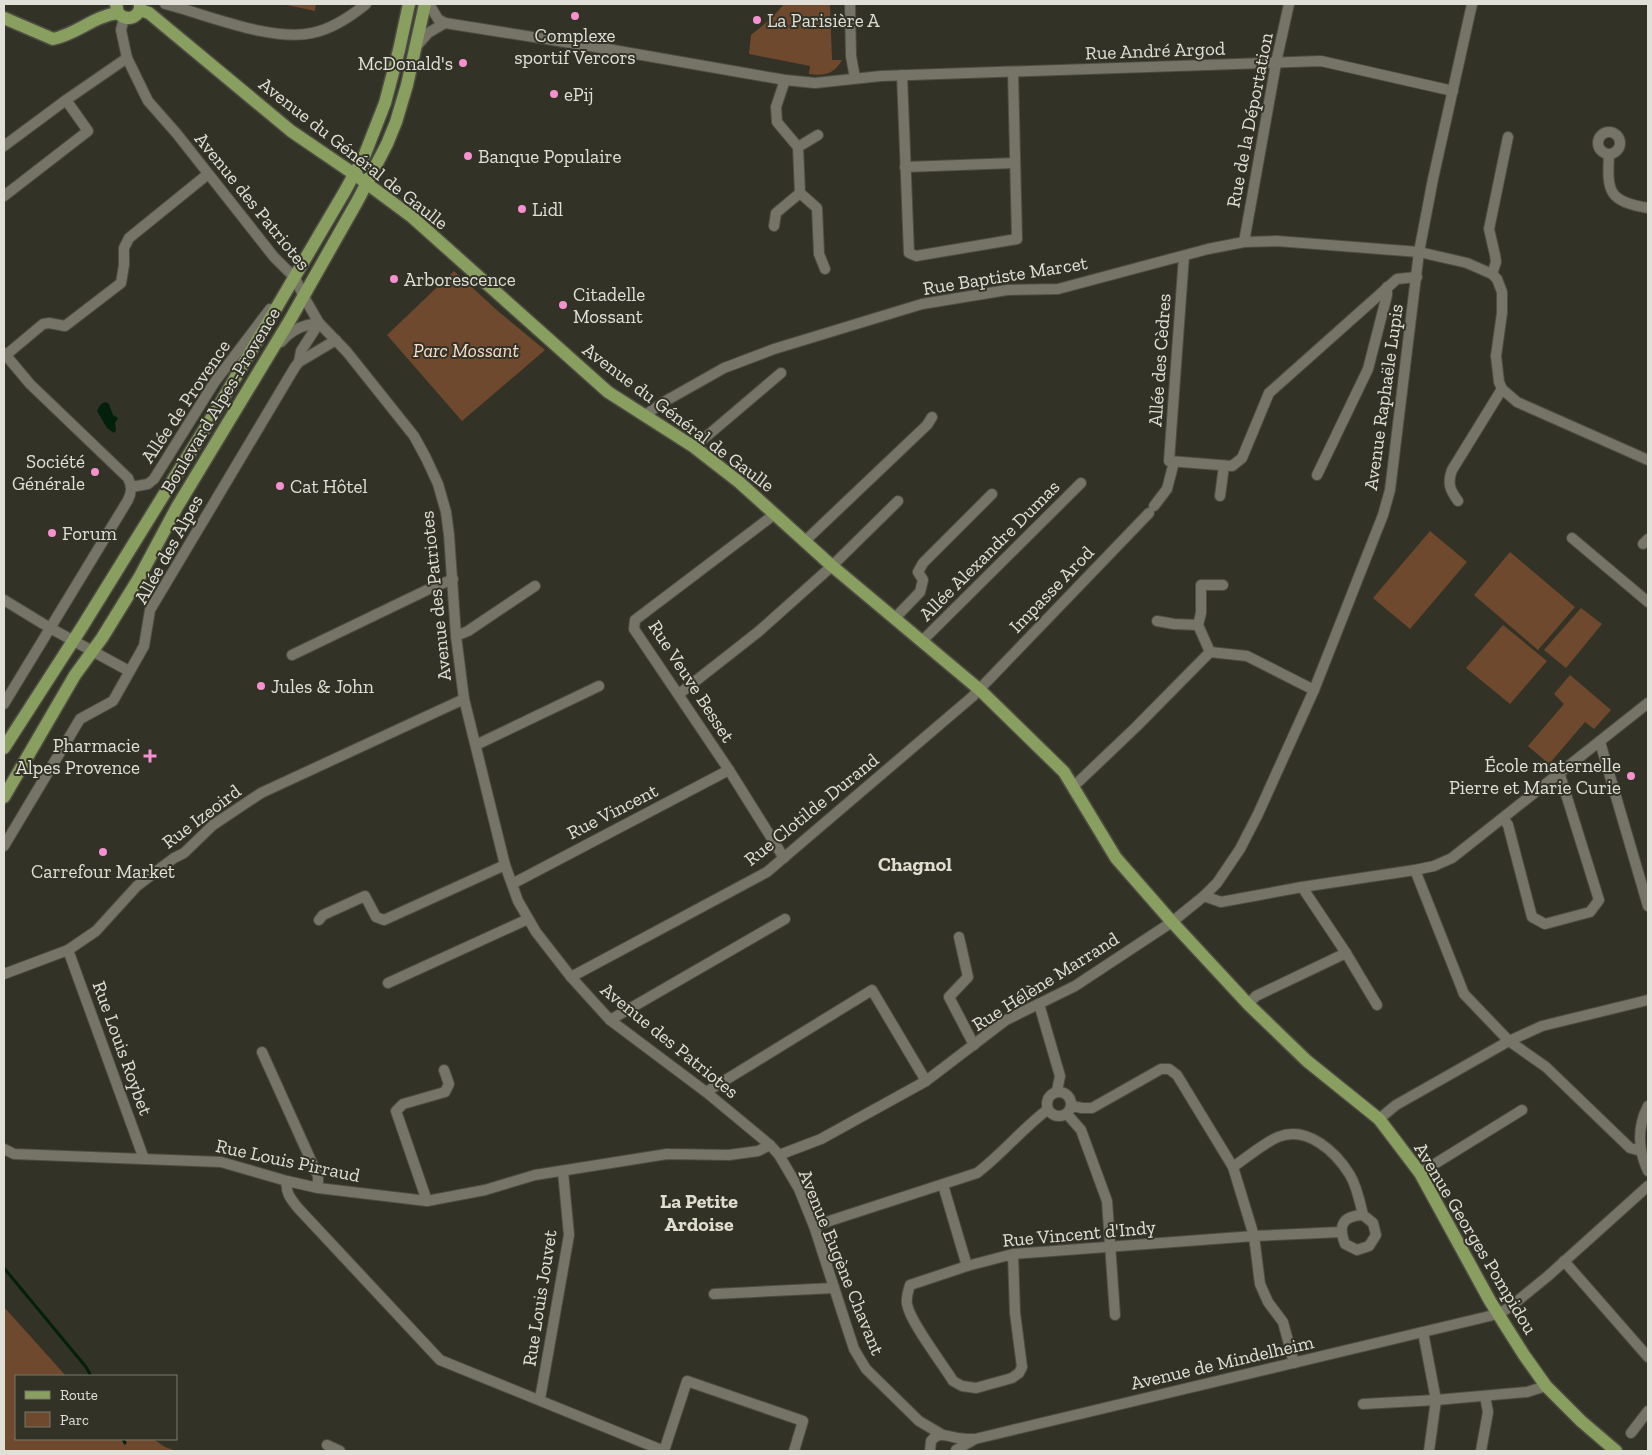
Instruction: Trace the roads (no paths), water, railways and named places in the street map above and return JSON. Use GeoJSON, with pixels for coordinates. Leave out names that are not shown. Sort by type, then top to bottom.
{"type":"FeatureCollection","features":[{"type":"Feature","properties":{"kind":"main road","name":"Boulevard Alpes-Provence"},"geometry":{"type":"LineString","coordinates":[[4,797],[75,675],[139,578],[177,507],[304,297],[387,144],[407,85],[425,4]]}},
{"type":"Feature","properties":{"kind":"main road","name":"Boulevard Alpes-Provence"},"geometry":{"type":"LineString","coordinates":[[4,748],[216,409],[295,278],[354,174],[385,103],[408,5]]}},
{"type":"Feature","properties":{"kind":"main road","name":"Avenue du Général de Gaulle"},"geometry":{"type":"LineString","coordinates":[[140,7],[290,131],[354,174],[412,217],[608,392],[694,447],[739,482],[832,566],[980,690],[1064,772],[1116,858],[1172,922]]}},
{"type":"Feature","properties":{"kind":"main road"},"geometry":{"type":"LineString","coordinates":[[4,18],[54,39],[73,33],[106,15],[119,12],[132,18],[136,16],[140,7]]}},
{"type":"Feature","properties":{"kind":"main road","name":"Avenue Georges Pompidou"},"geometry":{"type":"LineString","coordinates":[[1172,922],[1248,1004],[1308,1061],[1379,1119],[1420,1173],[1498,1314],[1546,1386],[1581,1421],[1616,1451]]}},
{"type":"Feature","properties":{"kind":"street"},"geometry":{"type":"LineString","coordinates":[[165,4],[272,33],[310,34],[324,30],[351,16],[366,4]]}},
{"type":"Feature","properties":{"kind":"street"},"geometry":{"type":"LineString","coordinates":[[415,48],[428,33],[445,24],[438,19],[429,4]]}},
{"type":"Feature","properties":{"kind":"street"},"geometry":{"type":"LineString","coordinates":[[850,4],[851,56],[855,78]]}},
{"type":"Feature","properties":{"kind":"street","name":"Rue de la Déportation"},"geometry":{"type":"LineString","coordinates":[[1244,242],[1276,63],[1290,4]]}},
{"type":"Feature","properties":{"kind":"street","name":"Avenue Raphaële Lupis"},"geometry":{"type":"LineString","coordinates":[[1172,922],[1217,883],[1249,832],[1314,690],[1383,516],[1390,490],[1419,252],[1433,179],[1472,4]]}},
{"type":"Feature","properties":{"kind":"street","name":"Avenue des Patriotes"},"geometry":{"type":"LineString","coordinates":[[119,12],[127,58],[148,101],[274,256],[295,278],[319,323],[336,340],[414,436],[438,484],[446,512],[453,579],[456,636],[464,699],[505,865],[518,901],[528,919],[546,947],[610,1020],[706,1092],[770,1145],[779,1155]]}},
{"type":"Feature","properties":{"kind":"street","name":"Rue André Argod"},"geometry":{"type":"LineString","coordinates":[[445,24],[559,41],[785,80],[815,83],[902,75],[1321,61],[1453,91]]}},
{"type":"Feature","properties":{"kind":"street"},"geometry":{"type":"LineString","coordinates":[[4,146],[127,58]]}},
{"type":"Feature","properties":{"kind":"street"},"geometry":{"type":"LineString","coordinates":[[902,75],[909,253],[916,256],[1017,238],[1013,72]]}},
{"type":"Feature","properties":{"kind":"street"},"geometry":{"type":"LineString","coordinates":[[785,80],[776,107],[777,122],[798,147],[800,193],[817,208],[820,254],[825,269]]}},
{"type":"Feature","properties":{"kind":"street"},"geometry":{"type":"LineString","coordinates":[[6,191],[88,131],[66,100]]}},
{"type":"Feature","properties":{"kind":"street"},"geometry":{"type":"LineString","coordinates":[[798,147],[818,134]]}},
{"type":"Feature","properties":{"kind":"street"},"geometry":{"type":"LineString","coordinates":[[1508,137],[1489,229],[1496,255],[1492,274],[1497,279],[1502,292],[1502,314],[1496,356],[1499,382],[1502,389],[1517,402],[1648,460]]}},
{"type":"Feature","properties":{"kind":"street"},"geometry":{"type":"LineString","coordinates":[[1609,154],[1608,178],[1610,188],[1615,197],[1629,204],[1648,208]]}},
{"type":"Feature","properties":{"kind":"street"},"geometry":{"type":"LineString","coordinates":[[905,167],[1016,163]]}},
{"type":"Feature","properties":{"kind":"street"},"geometry":{"type":"LineString","coordinates":[[4,704],[131,493],[128,478],[30,384],[5,354],[42,324],[49,323],[65,326],[121,282],[124,248],[129,238],[208,174]]}},
{"type":"Feature","properties":{"kind":"street"},"geometry":{"type":"LineString","coordinates":[[774,226],[776,214],[800,193]]}},
{"type":"Feature","properties":{"kind":"street","name":"Rue Baptiste Marcet"},"geometry":{"type":"LineString","coordinates":[[644,416],[724,368],[774,349],[913,307],[1007,290],[1058,289],[1244,242],[1277,241],[1419,252],[1467,263],[1492,274]]}},
{"type":"Feature","properties":{"kind":"street","name":"Allée des Cèdres"},"geometry":{"type":"LineString","coordinates":[[1151,510],[1167,489],[1174,462],[1169,461],[1184,256]]}},
{"type":"Feature","properties":{"kind":"street"},"geometry":{"type":"LineString","coordinates":[[1174,462],[1232,466],[1242,458],[1269,394],[1397,279],[1417,277]]}},
{"type":"Feature","properties":{"kind":"street"},"geometry":{"type":"LineString","coordinates":[[1317,475],[1368,369],[1387,295],[1387,287]]}},
{"type":"Feature","properties":{"kind":"street","name":"Allée de Provence"},"geometry":{"type":"LineString","coordinates":[[131,487],[148,484],[154,479],[214,383],[274,304],[287,291]]}},
{"type":"Feature","properties":{"kind":"street"},"geometry":{"type":"LineString","coordinates":[[265,362],[290,333],[305,325],[319,323]]}},
{"type":"Feature","properties":{"kind":"street","name":"Allée des Alpes"},"geometry":{"type":"LineString","coordinates":[[300,362],[301,351],[319,323]]}},
{"type":"Feature","properties":{"kind":"street","name":"Allée des Alpes"},"geometry":{"type":"LineString","coordinates":[[4,846],[80,720],[113,702],[144,646],[150,610],[300,362],[336,340]]}},
{"type":"Feature","properties":{"kind":"street"},"geometry":{"type":"LineString","coordinates":[[694,447],[781,373]]}},
{"type":"Feature","properties":{"kind":"street"},"geometry":{"type":"LineString","coordinates":[[1458,501],[1449,488],[1452,470],[1502,389]]}},
{"type":"Feature","properties":{"kind":"street"},"geometry":{"type":"LineString","coordinates":[[805,541],[928,425],[932,417]]}},
{"type":"Feature","properties":{"kind":"street"},"geometry":{"type":"LineString","coordinates":[[1220,496],[1224,466]]}},
{"type":"Feature","properties":{"kind":"street","name":"Allée Alexandre Dumas"},"geometry":{"type":"LineString","coordinates":[[922,641],[1081,483]]}},
{"type":"Feature","properties":{"kind":"street"},"geometry":{"type":"LineString","coordinates":[[895,618],[920,592],[923,580],[918,572],[923,563],[992,494]]}},
{"type":"Feature","properties":{"kind":"street"},"geometry":{"type":"LineString","coordinates":[[678,694],[758,632],[832,566],[898,501]]}},
{"type":"Feature","properties":{"kind":"street","name":"Impasse Arod"},"geometry":{"type":"LineString","coordinates":[[980,690],[1151,510]]}},
{"type":"Feature","properties":{"kind":"street","name":"Rue Veuve Besset"},"geometry":{"type":"LineString","coordinates":[[775,514],[635,620],[634,629],[729,770],[784,858]]}},
{"type":"Feature","properties":{"kind":"street"},"geometry":{"type":"LineString","coordinates":[[1572,538],[1648,602]]}},
{"type":"Feature","properties":{"kind":"street"},"geometry":{"type":"LineString","coordinates":[[292,656],[453,579]]}},
{"type":"Feature","properties":{"kind":"street"},"geometry":{"type":"LineString","coordinates":[[1210,652],[1198,625],[1202,613],[1202,585],[1223,585]]}},
{"type":"Feature","properties":{"kind":"street"},"geometry":{"type":"LineString","coordinates":[[456,636],[468,631],[535,586]]}},
{"type":"Feature","properties":{"kind":"street"},"geometry":{"type":"LineString","coordinates":[[6,605],[129,671]]}},
{"type":"Feature","properties":{"kind":"street"},"geometry":{"type":"LineString","coordinates":[[1157,621],[1198,625]]}},
{"type":"Feature","properties":{"kind":"street"},"geometry":{"type":"LineString","coordinates":[[1210,652],[1247,656],[1314,690]]}},
{"type":"Feature","properties":{"kind":"street"},"geometry":{"type":"LineString","coordinates":[[1073,787],[1210,652]]}},
{"type":"Feature","properties":{"kind":"street"},"geometry":{"type":"LineString","coordinates":[[476,745],[599,686]]}},
{"type":"Feature","properties":{"kind":"street","name":"Rue Clotilde Durand"},"geometry":{"type":"LineString","coordinates":[[571,977],[767,872],[980,690]]}},
{"type":"Feature","properties":{"kind":"street","name":"Rue Izeoird"},"geometry":{"type":"LineString","coordinates":[[4,974],[68,950],[96,931],[137,886],[174,858],[184,853],[213,825],[261,793],[464,699]]}},
{"type":"Feature","properties":{"kind":"street"},"geometry":{"type":"LineString","coordinates":[[1204,896],[1221,902],[1434,866],[1452,858],[1558,772],[1600,742],[1648,703]]}},
{"type":"Feature","properties":{"kind":"street"},"geometry":{"type":"LineString","coordinates":[[1600,742],[1648,906]]}},
{"type":"Feature","properties":{"kind":"street","name":"Rue Vincent"},"geometry":{"type":"LineString","coordinates":[[512,884],[729,770]]}},
{"type":"Feature","properties":{"kind":"street"},"geometry":{"type":"LineString","coordinates":[[1503,818],[1508,825],[1532,917],[1545,924],[1590,912],[1599,900],[1558,772]]}},
{"type":"Feature","properties":{"kind":"street"},"geometry":{"type":"LineString","coordinates":[[319,920],[323,915],[365,896],[376,917],[384,920],[505,865]]}},
{"type":"Feature","properties":{"kind":"street"},"geometry":{"type":"LineString","coordinates":[[1416,870],[1464,994],[1510,1041],[1546,1067],[1630,1148],[1640,1151]]}},
{"type":"Feature","properties":{"kind":"street"},"geometry":{"type":"LineString","coordinates":[[1302,887],[1346,953],[1377,1005]]}},
{"type":"Feature","properties":{"kind":"street"},"geometry":{"type":"LineString","coordinates":[[388,982],[528,919]]}},
{"type":"Feature","properties":{"kind":"street"},"geometry":{"type":"LineString","coordinates":[[610,1020],[785,919]]}},
{"type":"Feature","properties":{"kind":"street","name":"Rue Hélène Marrand"},"geometry":{"type":"LineString","coordinates":[[779,1155],[821,1139],[926,1081],[1006,1020],[1075,986],[1172,922]]}},
{"type":"Feature","properties":{"kind":"street"},"geometry":{"type":"LineString","coordinates":[[959,937],[968,977],[949,997],[974,1045]]}},
{"type":"Feature","properties":{"kind":"street","name":"Rue Louis Roybet"},"geometry":{"type":"LineString","coordinates":[[68,950],[144,1158]]}},
{"type":"Feature","properties":{"kind":"street"},"geometry":{"type":"LineString","coordinates":[[1248,1004],[1256,996],[1346,953]]}},
{"type":"Feature","properties":{"kind":"street"},"geometry":{"type":"LineString","coordinates":[[706,1092],[872,990],[926,1081]]}},
{"type":"Feature","properties":{"kind":"street"},"geometry":{"type":"LineString","coordinates":[[1379,1119],[1396,1105],[1510,1041],[1542,1026],[1648,1000]]}},
{"type":"Feature","properties":{"kind":"street"},"geometry":{"type":"LineString","coordinates":[[1039,1004],[1060,1076],[1057,1091],[1048,1098],[1046,1104],[1047,1110],[1056,1116],[1069,1110],[1092,1108],[1161,1069],[1169,1069],[1177,1075],[1233,1167],[1254,1236],[1260,1284],[1268,1302],[1283,1322],[1294,1363]]}},
{"type":"Feature","properties":{"kind":"street"},"geometry":{"type":"LineString","coordinates":[[262,1052],[318,1176],[318,1188]]}},
{"type":"Feature","properties":{"kind":"street"},"geometry":{"type":"LineString","coordinates":[[427,1201],[396,1111],[402,1104],[445,1092],[449,1084],[444,1070]]}},
{"type":"Feature","properties":{"kind":"street"},"geometry":{"type":"LineString","coordinates":[[1057,1091],[1068,1095],[1071,1100],[1069,1110],[1081,1130],[1107,1201],[1116,1315]]}},
{"type":"Feature","properties":{"kind":"street"},"geometry":{"type":"LineString","coordinates":[[1648,1106],[1643,1117],[1640,1132],[1640,1151],[1648,1171]]}},
{"type":"Feature","properties":{"kind":"street"},"geometry":{"type":"LineString","coordinates":[[814,1226],[977,1173],[995,1159],[1035,1119],[1047,1110]]}},
{"type":"Feature","properties":{"kind":"street"},"geometry":{"type":"LineString","coordinates":[[1420,1173],[1522,1110]]}},
{"type":"Feature","properties":{"kind":"street"},"geometry":{"type":"LineString","coordinates":[[1233,1167],[1278,1137],[1297,1134],[1315,1140],[1330,1150],[1350,1175],[1363,1215],[1373,1223],[1376,1235],[1369,1246],[1357,1250],[1345,1244],[1341,1232],[1344,1222],[1352,1216],[1363,1215]]}},
{"type":"Feature","properties":{"kind":"street","name":"Rue Louis Pirraud"},"geometry":{"type":"LineString","coordinates":[[4,1149],[14,1154],[221,1162],[318,1188],[427,1201],[485,1190],[535,1176],[667,1154],[729,1155],[758,1151],[770,1145]]}},
{"type":"Feature","properties":{"kind":"street","name":"Avenue Eugène Chavant"},"geometry":{"type":"LineString","coordinates":[[779,1155],[799,1189],[814,1226],[854,1349],[866,1369],[919,1421],[947,1436]]}},
{"type":"Feature","properties":{"kind":"street","name":"Rue Louis Jouvet"},"geometry":{"type":"LineString","coordinates":[[540,1399],[569,1235],[563,1172]]}},
{"type":"Feature","properties":{"kind":"street"},"geometry":{"type":"LineString","coordinates":[[287,1181],[286,1188],[288,1194],[298,1208],[440,1360],[540,1399],[649,1448],[664,1451],[687,1381],[803,1421],[794,1451]]}},
{"type":"Feature","properties":{"kind":"street"},"geometry":{"type":"LineString","coordinates":[[943,1185],[966,1266]]}},
{"type":"Feature","properties":{"kind":"street"},"geometry":{"type":"LineString","coordinates":[[1498,1314],[1510,1307],[1564,1262],[1648,1186]]}},
{"type":"Feature","properties":{"kind":"street","name":"Rue Vincent d'Indy"},"geometry":{"type":"LineString","coordinates":[[1012,1254],[1015,1313],[1022,1366],[1019,1373],[1012,1378],[976,1388],[962,1386],[953,1381],[907,1305],[907,1294],[910,1285],[966,1266],[1012,1254],[1254,1236],[1341,1232]]}},
{"type":"Feature","properties":{"kind":"street"},"geometry":{"type":"LineString","coordinates":[[1564,1262],[1648,1357]]}},
{"type":"Feature","properties":{"kind":"street"},"geometry":{"type":"LineString","coordinates":[[714,1294],[834,1288]]}},
{"type":"Feature","properties":{"kind":"street","name":"Avenue de Mindelheim"},"geometry":{"type":"LineString","coordinates":[[956,1450],[975,1439],[1498,1314]]}},
{"type":"Feature","properties":{"kind":"street"},"geometry":{"type":"LineString","coordinates":[[1423,1332],[1436,1400],[1428,1451]]}},
{"type":"Feature","properties":{"kind":"street"},"geometry":{"type":"LineString","coordinates":[[1363,1404],[1526,1392],[1546,1386]]}},
{"type":"Feature","properties":{"kind":"street"},"geometry":{"type":"LineString","coordinates":[[1481,1451],[1488,1412],[1485,1396]]}},
{"type":"Feature","properties":{"kind":"street"},"geometry":{"type":"LineString","coordinates":[[1631,1433],[1648,1411]]}},
{"type":"Feature","properties":{"kind":"street","name":"Avenue Eugène Chavant"},"geometry":{"type":"LineString","coordinates":[[919,1421],[929,1449]]}},
{"type":"Feature","properties":{"kind":"street"},"geometry":{"type":"LineString","coordinates":[[929,1449],[934,1438],[947,1436],[975,1439]]}},
{"type":"Feature","properties":{"kind":"street"},"geometry":{"type":"LineString","coordinates":[[947,1436],[955,1441],[956,1450]]}},
{"type":"Feature","properties":{"kind":"street"},"geometry":{"type":"LineString","coordinates":[[327,1444],[340,1451]]}},
{"type":"Feature","properties":{"kind":"waterway"},"geometry":{"type":"LineString","coordinates":[[4,1268],[86,1367],[90,1375]]}},
{"type":"Feature","properties":{"kind":"place","name":"Complexe sportif Vercors"},"geometry":{"type":"Point","coordinates":[575,16]}},
{"type":"Feature","properties":{"kind":"place","name":"La Parisière A"},"geometry":{"type":"Point","coordinates":[757,20]}},
{"type":"Feature","properties":{"kind":"place","name":"McDonald's"},"geometry":{"type":"Point","coordinates":[463,63]}},
{"type":"Feature","properties":{"kind":"place","name":"ePij"},"geometry":{"type":"Point","coordinates":[554,94]}},
{"type":"Feature","properties":{"kind":"place","name":"Banque Populaire"},"geometry":{"type":"Point","coordinates":[468,156]}},
{"type":"Feature","properties":{"kind":"place","name":"Lidl"},"geometry":{"type":"Point","coordinates":[522,209]}},
{"type":"Feature","properties":{"kind":"place","name":"Arborescence"},"geometry":{"type":"Point","coordinates":[394,279]}},
{"type":"Feature","properties":{"kind":"place","name":"Citadelle Mossant"},"geometry":{"type":"Point","coordinates":[563,305]}},
{"type":"Feature","properties":{"kind":"place","name":"Société Générale"},"geometry":{"type":"Point","coordinates":[95,472]}},
{"type":"Feature","properties":{"kind":"place","name":"Cat Hôtel"},"geometry":{"type":"Point","coordinates":[280,486]}},
{"type":"Feature","properties":{"kind":"place","name":"Forum"},"geometry":{"type":"Point","coordinates":[52,533]}},
{"type":"Feature","properties":{"kind":"place","name":"Jules & John"},"geometry":{"type":"Point","coordinates":[261,686]}},
{"type":"Feature","properties":{"kind":"place","name":"Pharmacie Alpes Provence"},"geometry":{"type":"Point","coordinates":[150,756]}},
{"type":"Feature","properties":{"kind":"place","name":"École maternelle Pierre et Marie Curie"},"geometry":{"type":"Point","coordinates":[1631,776]}},
{"type":"Feature","properties":{"kind":"place","name":"Carrefour Market"},"geometry":{"type":"Point","coordinates":[103,852]}},
{"type":"Feature","properties":{"kind":"district","name":"Chagnol"},"geometry":{"type":"Point","coordinates":[915,864]}},
{"type":"Feature","properties":{"kind":"district","name":"La Petite Ardoise"},"geometry":{"type":"Point","coordinates":[699,1212]}},
{"type":"Feature","properties":{"kind":"park label","name":"Parc Mossant"},"geometry":{"type":"Point","coordinates":[466,350]}}]}
